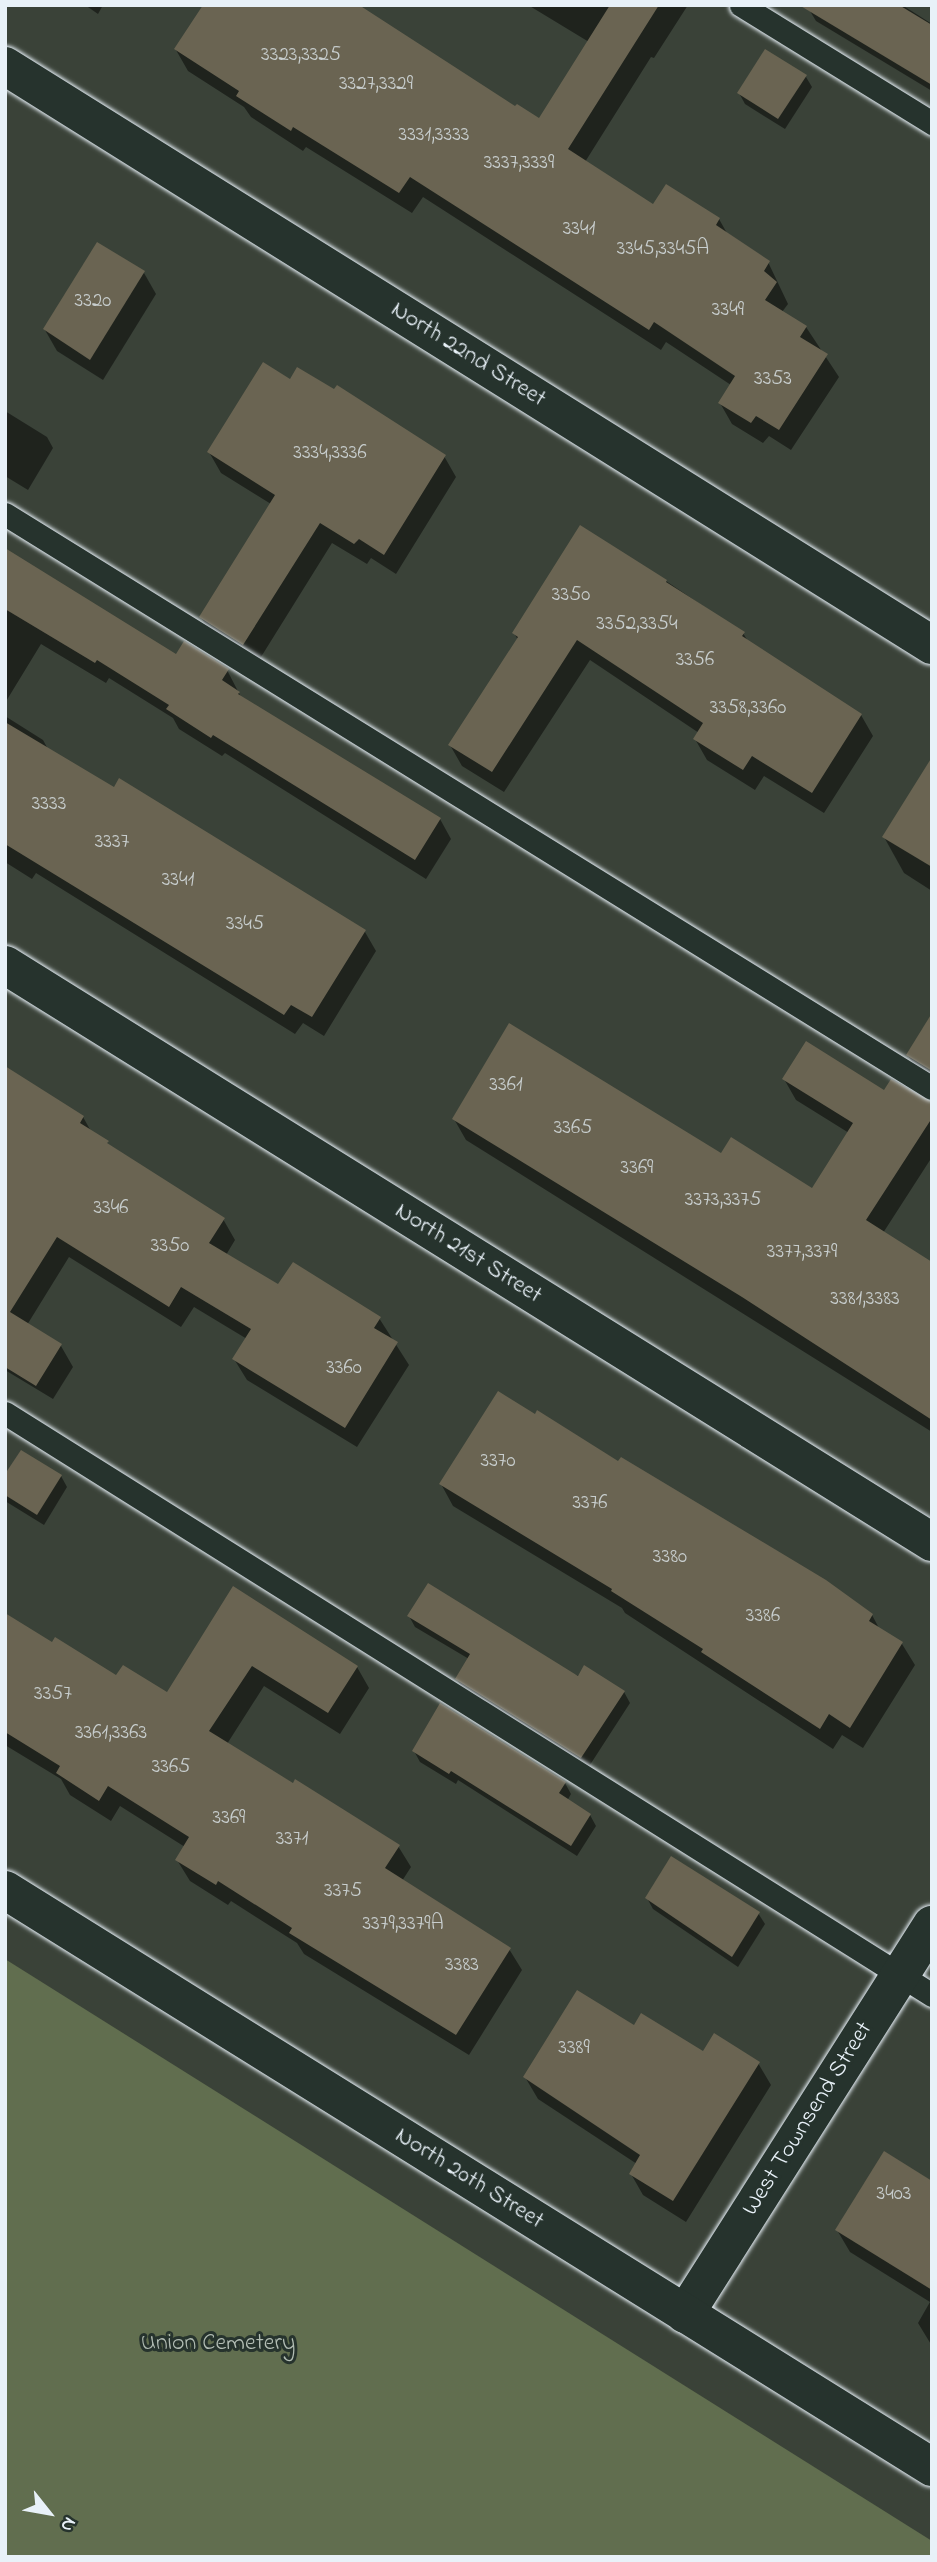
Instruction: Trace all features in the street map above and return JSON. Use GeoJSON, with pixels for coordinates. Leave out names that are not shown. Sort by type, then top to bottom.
{"type":"FeatureCollection","features":[{"type":"Feature","properties":{"kind":"street","name":"North 22nd Street"},"geometry":{"type":"LineString","coordinates":[[5,65],[932,645]]}},
{"type":"Feature","properties":{"kind":"street","name":"North 21st Street"},"geometry":{"type":"LineString","coordinates":[[5,965],[932,1542]]}},
{"type":"Feature","properties":{"kind":"street","name":"North 20th Street"},"geometry":{"type":"LineString","coordinates":[[5,1891],[932,2468]]}},
{"type":"Feature","properties":{"kind":"street","name":"West Townsend Street"},"geometry":{"type":"LineString","coordinates":[[685,2314],[916,1985],[932,1925]]}},
{"type":"Feature","properties":{"kind":"lane"},"geometry":{"type":"LineString","coordinates":[[741,5],[932,123]]}},
{"type":"Feature","properties":{"kind":"lane"},"geometry":{"type":"LineString","coordinates":[[5,514],[932,1088]]}},
{"type":"Feature","properties":{"kind":"lane"},"geometry":{"type":"LineString","coordinates":[[5,1413],[916,1985]]}},
{"type":"Feature","properties":{"kind":"green space","name":"Union Cemetery"},"geometry":{"type":"Polygon","coordinates":[[[5,1959],[932,2541],[932,2557],[5,2557],[5,1959]]]}},
{"type":"Feature","properties":{"kind":"building"},"geometry":{"type":"Polygon","coordinates":[[[203,5],[359,5],[515,106],[517,104],[539,118],[610,5],[659,5],[568,149],[653,204],[666,184],[720,218],[716,225],[770,261],[764,271],[777,282],[765,300],[807,326],[800,337],[828,354],[779,430],[756,416],[751,423],[718,403],[735,376],[654,322],[649,330],[410,177],[399,193],[293,127],[291,131],[236,96],[239,91],[174,49],[203,5]]]}},
{"type":"Feature","properties":{"kind":"building"},"geometry":{"type":"Polygon","coordinates":[[[799,5],[899,5],[932,25],[932,85],[799,5]]]}},
{"type":"Feature","properties":{"kind":"building"},"geometry":{"type":"Polygon","coordinates":[[[765,49],[807,75],[778,119],[737,93],[765,49]]]}},
{"type":"Feature","properties":{"kind":"building"},"geometry":{"type":"Polygon","coordinates":[[[97,242],[145,271],[90,360],[43,329],[97,242]]]}},
{"type":"Feature","properties":{"kind":"building"},"geometry":{"type":"Polygon","coordinates":[[[263,362],[290,379],[297,367],[334,389],[337,385],[446,455],[384,555],[359,539],[354,544],[320,523],[243,645],[199,617],[275,495],[207,452],[263,362]]]}},
{"type":"Feature","properties":{"kind":"building"},"geometry":{"type":"Polygon","coordinates":[[[580,525],[745,632],[742,636],[862,714],[812,793],[752,756],[743,770],[693,739],[703,723],[577,640],[492,772],[448,745],[518,637],[512,633],[580,525]]]}},
{"type":"Feature","properties":{"kind":"building"},"geometry":{"type":"Polygon","coordinates":[[[5,548],[176,654],[184,641],[229,669],[222,680],[240,692],[238,694],[441,818],[415,860],[213,735],[211,738],[166,709],[169,705],[97,660],[95,663],[5,609],[5,548]]]}},
{"type":"Feature","properties":{"kind":"building"},"geometry":{"type":"Polygon","coordinates":[[[5,722],[114,787],[119,778],[366,930],[312,1017],[291,1005],[284,1015],[5,844],[5,722]]]}},
{"type":"Feature","properties":{"kind":"building"},"geometry":{"type":"Polygon","coordinates":[[[932,757],[932,867],[882,837],[932,757]]]}},
{"type":"Feature","properties":{"kind":"building"},"geometry":{"type":"Polygon","coordinates":[[[932,1013],[932,1071],[906,1055],[932,1013]]]}},
{"type":"Feature","properties":{"kind":"building"},"geometry":{"type":"Polygon","coordinates":[[[509,1023],[721,1153],[731,1137],[812,1188],[853,1123],[782,1079],[806,1041],[884,1090],[891,1079],[932,1102],[932,1118],[866,1220],[932,1262],[932,1420],[742,1297],[452,1119],[509,1023]]]}},
{"type":"Feature","properties":{"kind":"building"},"geometry":{"type":"Polygon","coordinates":[[[5,1066],[84,1116],[80,1123],[109,1141],[107,1143],[225,1218],[209,1243],[278,1284],[293,1262],[381,1317],[374,1328],[398,1342],[345,1428],[232,1359],[251,1329],[181,1287],[169,1307],[57,1237],[10,1312],[62,1344],[36,1386],[5,1367],[5,1066]]]}},
{"type":"Feature","properties":{"kind":"building"},"geometry":{"type":"Polygon","coordinates":[[[498,1391],[535,1414],[537,1410],[618,1461],[621,1457],[826,1580],[873,1614],[869,1621],[903,1642],[850,1728],[829,1714],[820,1729],[701,1652],[703,1649],[611,1591],[612,1589],[439,1484],[498,1391]]]}},
{"type":"Feature","properties":{"kind":"building"},"geometry":{"type":"Polygon","coordinates":[[[21,1450],[62,1475],[37,1515],[5,1495],[5,1474],[21,1450]]]}},
{"type":"Feature","properties":{"kind":"building"},"geometry":{"type":"Polygon","coordinates":[[[428,1583],[578,1676],[584,1665],[625,1691],[581,1758],[455,1679],[470,1654],[407,1616],[428,1583]]]}},
{"type":"Feature","properties":{"kind":"building"},"geometry":{"type":"Polygon","coordinates":[[[233,1586],[358,1666],[328,1713],[252,1666],[209,1731],[293,1783],[295,1779],[400,1845],[385,1868],[511,1948],[456,2035],[289,1933],[292,1928],[218,1881],[216,1885],[175,1860],[189,1837],[108,1786],[99,1801],[56,1773],[60,1766],[5,1732],[5,1613],[52,1642],[55,1637],[116,1675],[123,1665],[167,1692],[233,1586]]]}},
{"type":"Feature","properties":{"kind":"building"},"geometry":{"type":"Polygon","coordinates":[[[440,1703],[566,1782],[559,1793],[591,1814],[571,1846],[451,1771],[449,1774],[412,1751],[440,1703]]]}},
{"type":"Feature","properties":{"kind":"building"},"geometry":{"type":"Polygon","coordinates":[[[671,1856],[760,1912],[732,1957],[645,1898],[671,1856]]]}},
{"type":"Feature","properties":{"kind":"building"},"geometry":{"type":"Polygon","coordinates":[[[577,1990],[634,2025],[641,2013],[703,2051],[714,2033],[760,2062],[673,2201],[629,2174],[640,2155],[523,2077],[577,1990]]]}},
{"type":"Feature","properties":{"kind":"building"},"geometry":{"type":"Polygon","coordinates":[[[884,2151],[932,2181],[932,2290],[835,2230],[884,2151]]]}}]}
